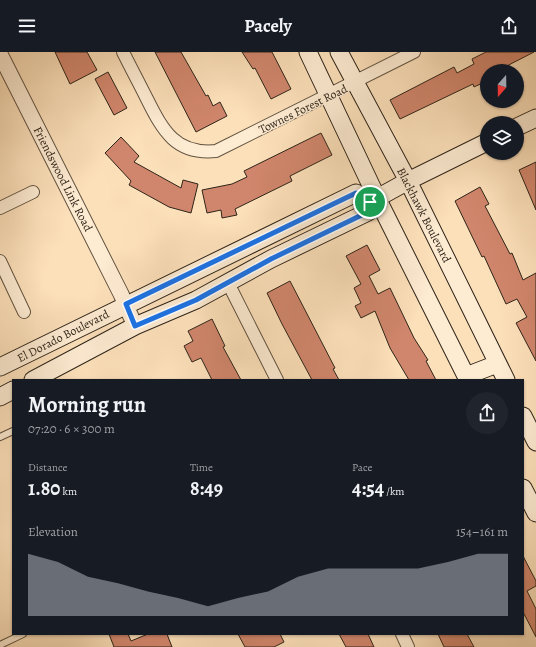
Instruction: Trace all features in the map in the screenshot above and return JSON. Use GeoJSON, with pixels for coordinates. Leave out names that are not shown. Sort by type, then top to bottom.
{"type":"FeatureCollection","features":[{"type":"Feature","properties":{"kind":"main road"},"geometry":{"type":"LineString","coordinates":[[308,52],[329,96],[374,200],[467,378],[498,364]]}},
{"type":"Feature","properties":{"kind":"main road","name":"Blackhawk Boulevard"},"geometry":{"type":"LineString","coordinates":[[339,52],[354,83],[408,181],[506,379]]}},
{"type":"Feature","properties":{"kind":"main road"},"geometry":{"type":"LineString","coordinates":[[524,124],[536,118]]}},
{"type":"Feature","properties":{"kind":"main road"},"geometry":{"type":"LineString","coordinates":[[135,326],[196,300],[368,212],[374,200],[408,181],[480,145]]}},
{"type":"Feature","properties":{"kind":"main road"},"geometry":{"type":"LineString","coordinates":[[126,304],[356,193],[374,200]]}},
{"type":"Feature","properties":{"kind":"main road","name":"El Dorado Boulevard"},"geometry":{"type":"LineString","coordinates":[[0,367],[126,304]]}},
{"type":"Feature","properties":{"kind":"main road","name":"El Dorado Boulevard"},"geometry":{"type":"LineString","coordinates":[[35,379],[135,326]]}},
{"type":"Feature","properties":{"kind":"main road"},"geometry":{"type":"LineString","coordinates":[[0,397],[12,391]]}},
{"type":"Feature","properties":{"kind":"main road"},"geometry":{"type":"LineString","coordinates":[[524,418],[536,442]]}},
{"type":"Feature","properties":{"kind":"main road"},"geometry":{"type":"LineString","coordinates":[[524,490],[536,513]]}},
{"type":"Feature","properties":{"kind":"street","name":"Townes Forest Road"},"geometry":{"type":"LineString","coordinates":[[123,52],[159,124],[172,139],[188,149],[202,152],[216,151],[329,96],[414,52]]}},
{"type":"Feature","properties":{"kind":"street","name":"Friendswood Link Road"},"geometry":{"type":"LineString","coordinates":[[0,54],[126,304],[135,326]]}},
{"type":"Feature","properties":{"kind":"street"},"geometry":{"type":"LineString","coordinates":[[0,208],[33,192]]}},
{"type":"Feature","properties":{"kind":"street"},"geometry":{"type":"LineString","coordinates":[[0,261],[24,312]]}},
{"type":"Feature","properties":{"kind":"street"},"geometry":{"type":"LineString","coordinates":[[228,283],[276,379]]}},
{"type":"Feature","properties":{"kind":"street"},"geometry":{"type":"LineString","coordinates":[[402,635],[408,647]]}},
{"type":"Feature","properties":{"kind":"lane"},"geometry":{"type":"LineString","coordinates":[[0,437],[12,431]]}},
{"type":"Feature","properties":{"kind":"lane"},"geometry":{"type":"LineString","coordinates":[[0,645],[21,635]]}},
{"type":"Feature","properties":{"kind":"building"},"geometry":{"type":"Polygon","coordinates":[[[55,52],[87,52],[97,70],[70,84],[55,52]]]}},
{"type":"Feature","properties":{"kind":"building"},"geometry":{"type":"Polygon","coordinates":[[[155,52],[181,52],[206,96],[208,95],[213,106],[220,102],[227,116],[196,132],[155,52]]]}},
{"type":"Feature","properties":{"kind":"building"},"geometry":{"type":"Polygon","coordinates":[[[242,52],[272,52],[291,89],[271,99],[255,68],[253,69],[242,52]]]}},
{"type":"Feature","properties":{"kind":"building"},"geometry":{"type":"Polygon","coordinates":[[[486,52],[534,52],[511,64],[480,64],[480,84],[474,87],[473,84],[400,119],[390,100],[454,67],[457,73],[474,64],[472,59],[486,52]]]}},
{"type":"Feature","properties":{"kind":"building"},"geometry":{"type":"Polygon","coordinates":[[[108,72],[127,108],[114,115],[95,79],[108,72]]]}},
{"type":"Feature","properties":{"kind":"building"},"geometry":{"type":"Polygon","coordinates":[[[321,133],[332,155],[290,176],[292,181],[235,209],[237,215],[222,218],[221,210],[207,213],[202,190],[232,184],[247,177],[244,171],[321,133]]]}},
{"type":"Feature","properties":{"kind":"building"},"geometry":{"type":"Polygon","coordinates":[[[121,137],[139,156],[134,162],[181,188],[183,180],[198,184],[191,213],[169,207],[129,185],[131,181],[105,153],[121,137]]]}},
{"type":"Feature","properties":{"kind":"building"},"geometry":{"type":"Polygon","coordinates":[[[536,162],[536,210],[519,170],[536,162]]]}},
{"type":"Feature","properties":{"kind":"building"},"geometry":{"type":"Polygon","coordinates":[[[480,187],[489,204],[485,206],[510,254],[512,253],[523,280],[536,273],[536,361],[516,323],[527,317],[517,299],[506,304],[484,256],[482,257],[455,201],[480,187]]]}},
{"type":"Feature","properties":{"kind":"building"},"geometry":{"type":"Polygon","coordinates":[[[367,245],[380,270],[369,276],[378,294],[390,288],[414,338],[428,360],[426,361],[435,379],[408,379],[390,348],[375,311],[361,318],[355,306],[361,303],[354,288],[361,284],[346,256],[367,245]]]}},
{"type":"Feature","properties":{"kind":"building"},"geometry":{"type":"Polygon","coordinates":[[[290,281],[335,368],[333,369],[338,379],[311,379],[267,293],[290,281]]]}},
{"type":"Feature","properties":{"kind":"building"},"geometry":{"type":"Polygon","coordinates":[[[212,319],[225,346],[223,347],[240,379],[212,379],[201,358],[192,362],[184,346],[193,341],[188,331],[212,319]]]}},
{"type":"Feature","properties":{"kind":"building"},"geometry":{"type":"Polygon","coordinates":[[[524,558],[536,581],[536,586],[527,591],[536,609],[536,637],[524,614],[524,558]]]}},
{"type":"Feature","properties":{"kind":"building"},"geometry":{"type":"Polygon","coordinates":[[[109,635],[128,635],[131,641],[146,635],[167,635],[172,647],[114,647],[109,635]]]}},
{"type":"Feature","properties":{"kind":"building"},"geometry":{"type":"Polygon","coordinates":[[[239,635],[280,635],[284,642],[274,647],[245,647],[239,635]]]}},
{"type":"Feature","properties":{"kind":"building"},"geometry":{"type":"Polygon","coordinates":[[[340,635],[368,635],[374,647],[346,647],[340,635]]]}},
{"type":"Feature","properties":{"kind":"building"},"geometry":{"type":"Polygon","coordinates":[[[438,635],[468,635],[474,647],[444,647],[438,635]]]}},
{"type":"Feature","properties":{"kind":"route"},"geometry":{"type":"LineString","coordinates":[[356,193],[370,202],[368,212],[271,259],[196,300],[135,326],[126,304],[356,193]]}}]}
